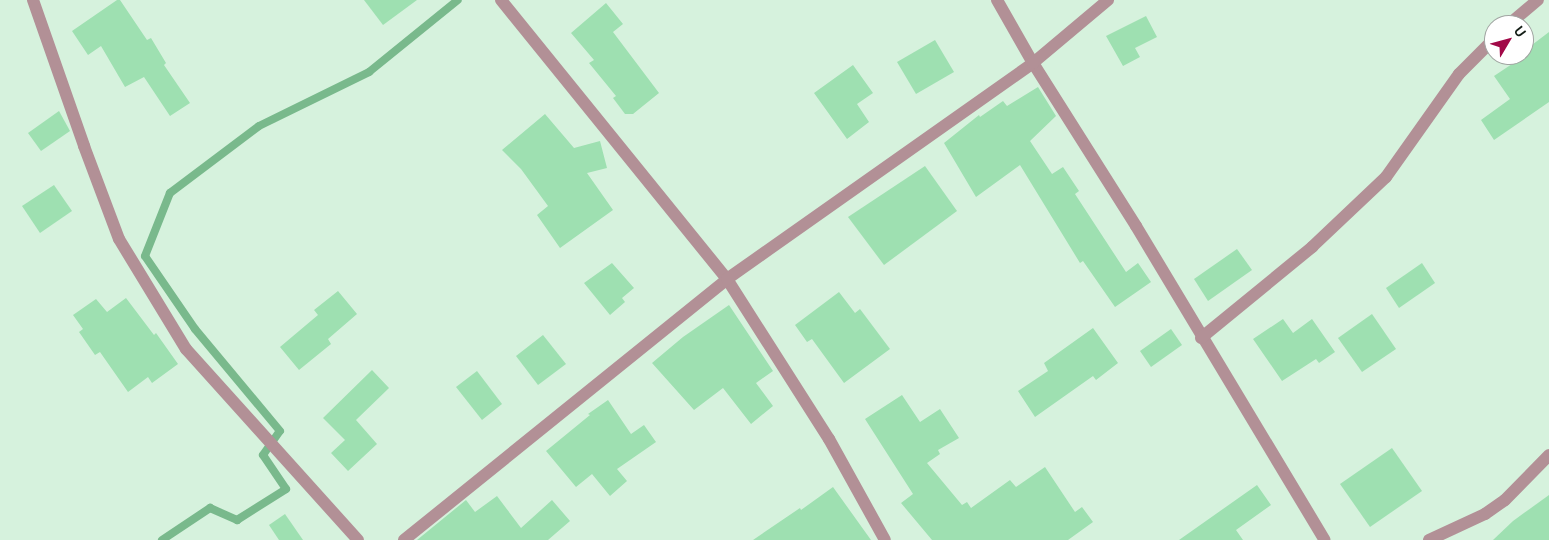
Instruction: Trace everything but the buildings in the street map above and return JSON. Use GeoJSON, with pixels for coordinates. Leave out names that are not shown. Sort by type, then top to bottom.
{"type":"FeatureCollection","features":[{"type":"Feature","properties":{"kind":"street"},"geometry":{"type":"LineString","coordinates":[[33,0],[119,239],[186,349],[358,540]]}},
{"type":"Feature","properties":{"kind":"street"},"geometry":{"type":"LineString","coordinates":[[501,0],[727,279],[829,439],[885,540]]}},
{"type":"Feature","properties":{"kind":"street"},"geometry":{"type":"LineString","coordinates":[[997,0],[1033,63],[1136,226],[1201,338],[1324,540]]}},
{"type":"Feature","properties":{"kind":"street"},"geometry":{"type":"LineString","coordinates":[[404,540],[727,279],[1033,63],[1108,0]]}},
{"type":"Feature","properties":{"kind":"street"},"geometry":{"type":"LineString","coordinates":[[1520,15],[1538,0]]}},
{"type":"Feature","properties":{"kind":"street"},"geometry":{"type":"LineString","coordinates":[[1201,338],[1312,247],[1386,177],[1459,74],[1484,49]]}},
{"type":"Feature","properties":{"kind":"street"},"geometry":{"type":"LineString","coordinates":[[1429,540],[1485,514],[1505,500],[1549,455]]}},
{"type":"Feature","properties":{"kind":"waterway"},"geometry":{"type":"LineString","coordinates":[[162,540],[210,508],[237,520],[286,489],[263,455],[280,431],[195,329],[145,256],[170,193],[259,126],[369,72],[458,0]]}}]}
